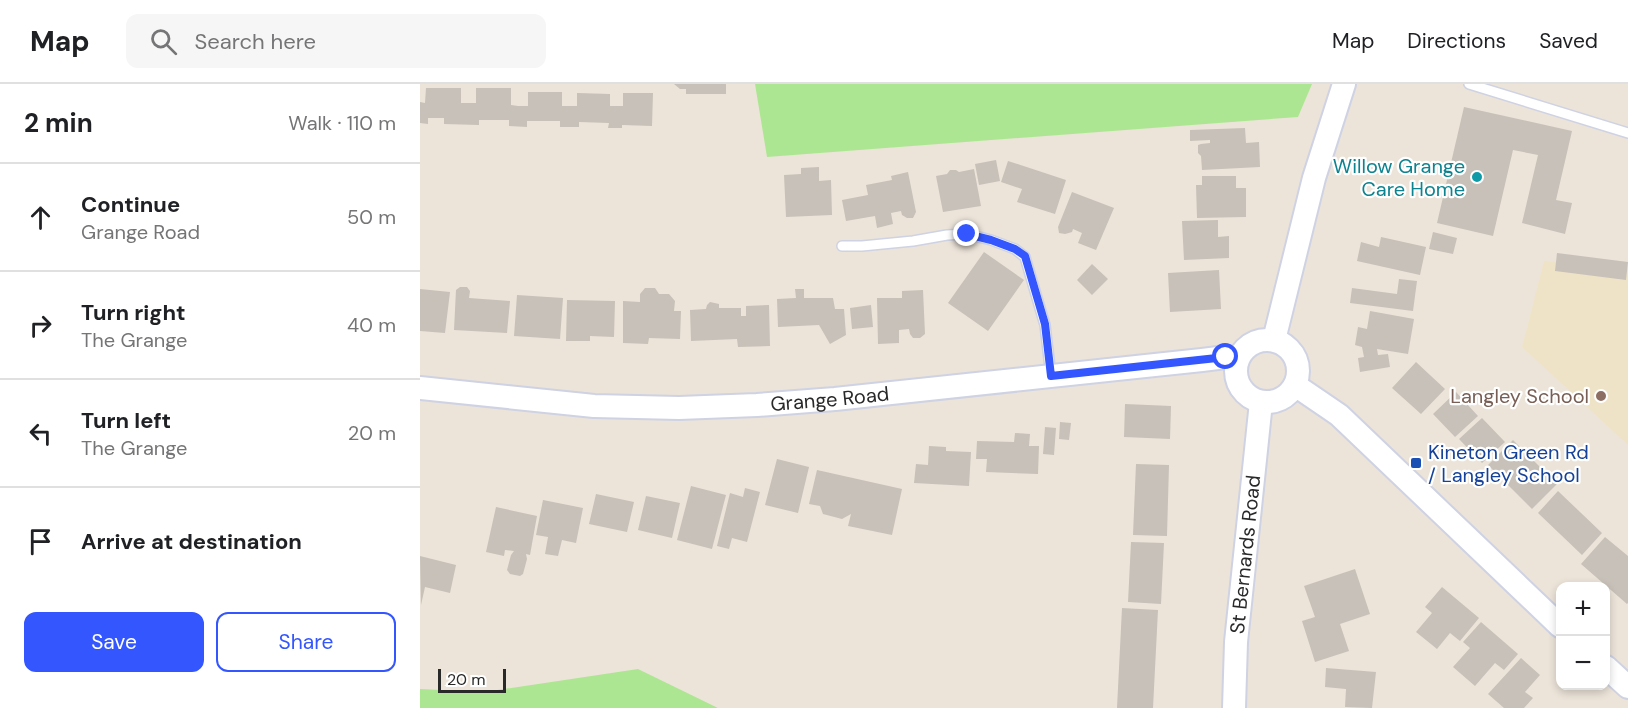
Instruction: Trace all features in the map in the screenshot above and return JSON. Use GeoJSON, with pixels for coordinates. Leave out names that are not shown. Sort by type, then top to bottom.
{"type":"FeatureCollection","features":[{"type":"Feature","properties":{"kind":"street"},"geometry":{"type":"LineString","coordinates":[[1274,340],[1314,178],[1344,84]]}},
{"type":"Feature","properties":{"kind":"street"},"geometry":{"type":"LineString","coordinates":[[1274,340],[1292,352],[1297,361],[1298,372],[1295,385],[1281,399],[1271,402],[1261,402],[1251,398],[1242,391],[1238,383],[1236,369],[1238,358],[1249,345],[1258,341],[1274,340]]}},
{"type":"Feature","properties":{"kind":"street","name":"Grange Road"},"geometry":{"type":"LineString","coordinates":[[420,388],[594,406],[679,408],[835,399],[1218,358],[1238,358]]}},
{"type":"Feature","properties":{"kind":"street"},"geometry":{"type":"LineString","coordinates":[[1295,385],[1339,416],[1556,622]]}},
{"type":"Feature","properties":{"kind":"street","name":"St Bernards Road"},"geometry":{"type":"LineString","coordinates":[[1234,708],[1236,642],[1261,402]]}},
{"type":"Feature","properties":{"kind":"street"},"geometry":{"type":"LineString","coordinates":[[1610,671],[1628,687]]}},
{"type":"Feature","properties":{"kind":"lane"},"geometry":{"type":"LineString","coordinates":[[1468,84],[1628,134]]}},
{"type":"Feature","properties":{"kind":"lane"},"geometry":{"type":"LineString","coordinates":[[842,246],[862,246],[967,234],[1015,249],[1025,256],[1045,324],[1051,376]]}},
{"type":"Feature","properties":{"kind":"shaded area","name":"Langley School"},"geometry":{"type":"Polygon","coordinates":[[[1544,261],[1628,270],[1628,445],[1522,347],[1544,261]]]}},
{"type":"Feature","properties":{"kind":"green space"},"geometry":{"type":"Polygon","coordinates":[[[755,84],[1312,84],[1298,117],[767,157],[755,84]]]}},
{"type":"Feature","properties":{"kind":"green space"},"geometry":{"type":"Polygon","coordinates":[[[638,669],[718,708],[420,708],[420,689],[484,692],[638,669]]]}},
{"type":"Feature","properties":{"kind":"building"},"geometry":{"type":"Polygon","coordinates":[[[674,84],[726,84],[726,94],[686,94],[686,89],[680,89],[674,84]]]}},
{"type":"Feature","properties":{"kind":"building"},"geometry":{"type":"Polygon","coordinates":[[[426,88],[461,88],[461,103],[476,103],[476,88],[511,88],[511,105],[518,106],[528,106],[528,92],[562,92],[562,106],[577,106],[577,93],[610,94],[610,106],[623,106],[623,93],[653,93],[652,126],[622,125],[622,128],[608,128],[609,123],[579,122],[579,127],[560,127],[560,121],[527,121],[527,127],[509,126],[509,120],[479,120],[479,125],[444,124],[444,118],[428,118],[428,124],[420,123],[420,102],[425,103],[426,88]]]}},
{"type":"Feature","properties":{"kind":"building","name":"Willow Grange Care Home"},"geometry":{"type":"Polygon","coordinates":[[[1464,107],[1572,131],[1556,200],[1572,203],[1565,234],[1522,223],[1538,155],[1513,150],[1493,236],[1437,223],[1464,107]]]}},
{"type":"Feature","properties":{"kind":"building"},"geometry":{"type":"Polygon","coordinates":[[[1245,128],[1246,143],[1259,142],[1260,167],[1202,170],[1198,145],[1210,143],[1210,140],[1190,141],[1190,130],[1245,128]]]}},
{"type":"Feature","properties":{"kind":"building"},"geometry":{"type":"Polygon","coordinates":[[[996,160],[1000,181],[979,185],[975,164],[996,160]]]}},
{"type":"Feature","properties":{"kind":"building"},"geometry":{"type":"Polygon","coordinates":[[[1008,161],[1066,180],[1055,214],[1017,202],[1022,189],[1001,182],[1008,161]]]}},
{"type":"Feature","properties":{"kind":"building"},"geometry":{"type":"Polygon","coordinates":[[[819,167],[819,181],[831,180],[832,215],[786,217],[784,175],[801,174],[801,168],[819,167]]]}},
{"type":"Feature","properties":{"kind":"building"},"geometry":{"type":"Polygon","coordinates":[[[974,169],[981,206],[943,212],[936,176],[947,174],[950,170],[959,172],[974,169]]]}},
{"type":"Feature","properties":{"kind":"building"},"geometry":{"type":"Polygon","coordinates":[[[908,172],[916,212],[913,218],[907,218],[902,215],[901,211],[891,213],[893,224],[877,228],[875,216],[846,221],[842,200],[868,195],[866,185],[892,180],[891,176],[908,172]]]}},
{"type":"Feature","properties":{"kind":"building"},"geometry":{"type":"Polygon","coordinates":[[[1202,176],[1236,176],[1236,188],[1246,188],[1246,217],[1197,218],[1196,185],[1202,185],[1202,176]]]}},
{"type":"Feature","properties":{"kind":"building"},"geometry":{"type":"Polygon","coordinates":[[[1072,192],[1114,208],[1096,250],[1078,243],[1082,233],[1073,229],[1072,232],[1065,234],[1059,233],[1058,227],[1072,192]]]}},
{"type":"Feature","properties":{"kind":"building"},"geometry":{"type":"Polygon","coordinates":[[[1218,220],[1218,237],[1229,236],[1229,258],[1184,260],[1182,221],[1218,220]]]}},
{"type":"Feature","properties":{"kind":"building"},"geometry":{"type":"Polygon","coordinates":[[[1433,232],[1457,238],[1453,254],[1429,249],[1433,232]]]}},
{"type":"Feature","properties":{"kind":"building"},"geometry":{"type":"Polygon","coordinates":[[[1381,237],[1426,247],[1420,275],[1357,261],[1361,242],[1379,247],[1381,237]]]}},
{"type":"Feature","properties":{"kind":"building"},"geometry":{"type":"Polygon","coordinates":[[[984,252],[1024,280],[988,331],[948,303],[984,252]]]}},
{"type":"Feature","properties":{"kind":"building"},"geometry":{"type":"Polygon","coordinates":[[[1557,253],[1628,262],[1626,280],[1555,271],[1557,253]]]}},
{"type":"Feature","properties":{"kind":"building"},"geometry":{"type":"Polygon","coordinates":[[[1092,264],[1108,279],[1092,295],[1077,280],[1092,264]]]}},
{"type":"Feature","properties":{"kind":"building"},"geometry":{"type":"Polygon","coordinates":[[[1219,270],[1221,309],[1170,312],[1168,273],[1219,270]]]}},
{"type":"Feature","properties":{"kind":"building"},"geometry":{"type":"Polygon","coordinates":[[[1399,279],[1417,281],[1413,311],[1350,303],[1352,288],[1397,294],[1399,279]]]}},
{"type":"Feature","properties":{"kind":"building"},"geometry":{"type":"Polygon","coordinates":[[[460,287],[467,287],[470,291],[469,298],[510,301],[507,333],[454,330],[456,290],[460,287]]]}},
{"type":"Feature","properties":{"kind":"building"},"geometry":{"type":"Polygon","coordinates":[[[645,288],[655,288],[659,294],[669,294],[675,301],[674,311],[681,311],[680,339],[649,338],[648,344],[623,343],[623,301],[640,302],[640,294],[645,288]]]}},
{"type":"Feature","properties":{"kind":"building"},"geometry":{"type":"Polygon","coordinates":[[[420,289],[450,292],[445,333],[420,331],[420,289]]]}},
{"type":"Feature","properties":{"kind":"building"},"geometry":{"type":"Polygon","coordinates":[[[795,289],[804,289],[804,298],[833,298],[835,309],[844,309],[846,335],[830,344],[819,325],[778,327],[777,299],[796,298],[795,289]]]}},
{"type":"Feature","properties":{"kind":"building"},"geometry":{"type":"Polygon","coordinates":[[[923,290],[925,334],[920,338],[913,338],[909,329],[899,330],[899,343],[878,344],[877,298],[902,298],[902,291],[923,290]]]}},
{"type":"Feature","properties":{"kind":"building"},"geometry":{"type":"Polygon","coordinates":[[[517,295],[563,298],[560,339],[514,336],[517,295]]]}},
{"type":"Feature","properties":{"kind":"building"},"geometry":{"type":"Polygon","coordinates":[[[567,300],[615,301],[614,337],[590,336],[590,341],[566,341],[567,300]]]}},
{"type":"Feature","properties":{"kind":"building"},"geometry":{"type":"Polygon","coordinates":[[[710,302],[719,304],[719,308],[741,308],[741,316],[746,316],[746,306],[769,305],[770,346],[738,347],[737,339],[691,341],[690,310],[706,309],[710,302]]]}},
{"type":"Feature","properties":{"kind":"building"},"geometry":{"type":"Polygon","coordinates":[[[871,305],[873,327],[852,329],[850,308],[871,305]]]}},
{"type":"Feature","properties":{"kind":"building"},"geometry":{"type":"Polygon","coordinates":[[[1370,311],[1414,319],[1408,354],[1377,349],[1378,355],[1388,354],[1390,367],[1360,372],[1358,358],[1364,357],[1362,347],[1355,345],[1358,327],[1367,329],[1370,311]]]}},
{"type":"Feature","properties":{"kind":"building"},"geometry":{"type":"Polygon","coordinates":[[[1416,362],[1445,389],[1421,414],[1392,388],[1416,362]]]}},
{"type":"Feature","properties":{"kind":"building"},"geometry":{"type":"Polygon","coordinates":[[[1456,392],[1478,416],[1455,437],[1433,414],[1456,392]]]}},
{"type":"Feature","properties":{"kind":"building"},"geometry":{"type":"Polygon","coordinates":[[[1125,404],[1171,406],[1170,439],[1124,437],[1125,404]]]}},
{"type":"Feature","properties":{"kind":"building"},"geometry":{"type":"Polygon","coordinates":[[[1482,418],[1505,442],[1482,463],[1459,439],[1482,418]]]}},
{"type":"Feature","properties":{"kind":"building"},"geometry":{"type":"Polygon","coordinates":[[[1060,422],[1071,423],[1069,440],[1059,439],[1060,422]]]}},
{"type":"Feature","properties":{"kind":"building"},"geometry":{"type":"Polygon","coordinates":[[[1045,427],[1056,428],[1054,455],[1043,454],[1045,427]]]}},
{"type":"Feature","properties":{"kind":"building"},"geometry":{"type":"Polygon","coordinates":[[[1015,433],[1030,434],[1029,446],[1039,446],[1038,474],[986,472],[987,459],[976,459],[977,441],[1014,442],[1015,433]]]}},
{"type":"Feature","properties":{"kind":"building"},"geometry":{"type":"Polygon","coordinates":[[[1513,440],[1557,484],[1532,509],[1488,465],[1513,440]]]}},
{"type":"Feature","properties":{"kind":"building"},"geometry":{"type":"Polygon","coordinates":[[[929,446],[946,447],[946,451],[971,452],[969,486],[914,483],[916,464],[928,465],[929,446]]]}},
{"type":"Feature","properties":{"kind":"building"},"geometry":{"type":"Polygon","coordinates":[[[777,459],[809,467],[798,513],[765,505],[777,459]]]}},
{"type":"Feature","properties":{"kind":"building"},"geometry":{"type":"Polygon","coordinates":[[[1136,464],[1169,465],[1167,536],[1133,535],[1136,464]]]}},
{"type":"Feature","properties":{"kind":"building"},"geometry":{"type":"Polygon","coordinates":[[[817,470],[902,489],[892,535],[848,526],[851,514],[842,519],[823,514],[820,506],[809,504],[817,470]]]}},
{"type":"Feature","properties":{"kind":"building"},"geometry":{"type":"Polygon","coordinates":[[[691,486],[726,495],[712,549],[677,540],[691,486]]]}},
{"type":"Feature","properties":{"kind":"building"},"geometry":{"type":"Polygon","coordinates":[[[745,488],[760,492],[747,542],[732,538],[729,549],[717,546],[730,493],[743,497],[745,488]]]}},
{"type":"Feature","properties":{"kind":"building"},"geometry":{"type":"Polygon","coordinates":[[[1558,491],[1602,533],[1582,555],[1538,513],[1558,491]]]}},
{"type":"Feature","properties":{"kind":"building"},"geometry":{"type":"Polygon","coordinates":[[[596,494],[634,502],[627,532],[589,524],[596,494]]]}},
{"type":"Feature","properties":{"kind":"building"},"geometry":{"type":"Polygon","coordinates":[[[646,496],[680,503],[672,538],[638,530],[646,496]]]}},
{"type":"Feature","properties":{"kind":"building"},"geometry":{"type":"Polygon","coordinates":[[[543,500],[583,508],[576,543],[562,540],[558,556],[545,554],[548,537],[536,535],[543,500]]]}},
{"type":"Feature","properties":{"kind":"building"},"geometry":{"type":"Polygon","coordinates":[[[496,507],[537,516],[530,555],[526,554],[523,574],[520,576],[510,574],[507,570],[514,551],[505,550],[504,556],[486,552],[496,507]]]}},
{"type":"Feature","properties":{"kind":"building"},"geometry":{"type":"Polygon","coordinates":[[[1605,537],[1628,556],[1628,603],[1610,589],[1610,582],[1602,582],[1581,564],[1605,537]]]}},
{"type":"Feature","properties":{"kind":"building"},"geometry":{"type":"Polygon","coordinates":[[[1131,542],[1164,543],[1161,604],[1128,602],[1131,542]]]}},
{"type":"Feature","properties":{"kind":"building"},"geometry":{"type":"Polygon","coordinates":[[[420,556],[456,565],[450,593],[425,587],[421,605],[420,556]]]}},
{"type":"Feature","properties":{"kind":"building"},"geometry":{"type":"Polygon","coordinates":[[[1355,569],[1370,614],[1340,624],[1349,651],[1315,662],[1302,621],[1315,617],[1304,586],[1355,569]]]}},
{"type":"Feature","properties":{"kind":"building"},"geometry":{"type":"Polygon","coordinates":[[[1442,587],[1479,618],[1460,641],[1450,633],[1437,649],[1416,632],[1432,613],[1425,607],[1442,587]]]}},
{"type":"Feature","properties":{"kind":"building"},"geometry":{"type":"Polygon","coordinates":[[[1122,608],[1158,610],[1153,708],[1117,708],[1122,608]]]}},
{"type":"Feature","properties":{"kind":"building"},"geometry":{"type":"Polygon","coordinates":[[[1481,622],[1518,654],[1504,670],[1495,663],[1475,686],[1453,667],[1470,648],[1463,642],[1481,622]]]}},
{"type":"Feature","properties":{"kind":"building"},"geometry":{"type":"Polygon","coordinates":[[[1521,658],[1540,675],[1525,692],[1533,698],[1524,708],[1504,708],[1488,694],[1521,658]]]}},
{"type":"Feature","properties":{"kind":"building"},"geometry":{"type":"Polygon","coordinates":[[[1326,668],[1376,672],[1372,708],[1345,707],[1346,689],[1325,687],[1326,668]]]}},
{"type":"Feature","properties":{"kind":"place","name":"Willow Grange Care Home"},"geometry":{"type":"Point","coordinates":[1477,177]}},
{"type":"Feature","properties":{"kind":"place","name":"Langley School"},"geometry":{"type":"Point","coordinates":[1601,396]}},
{"type":"Feature","properties":{"kind":"place","name":"Kineton Green Rd / Langley School"},"geometry":{"type":"Point","coordinates":[1416,463]}},
{"type":"Feature","properties":{"kind":"route"},"geometry":{"type":"LineString","coordinates":[[967,234],[1015,249],[1025,256],[1045,324],[1051,376],[1226,357]]}}]}
